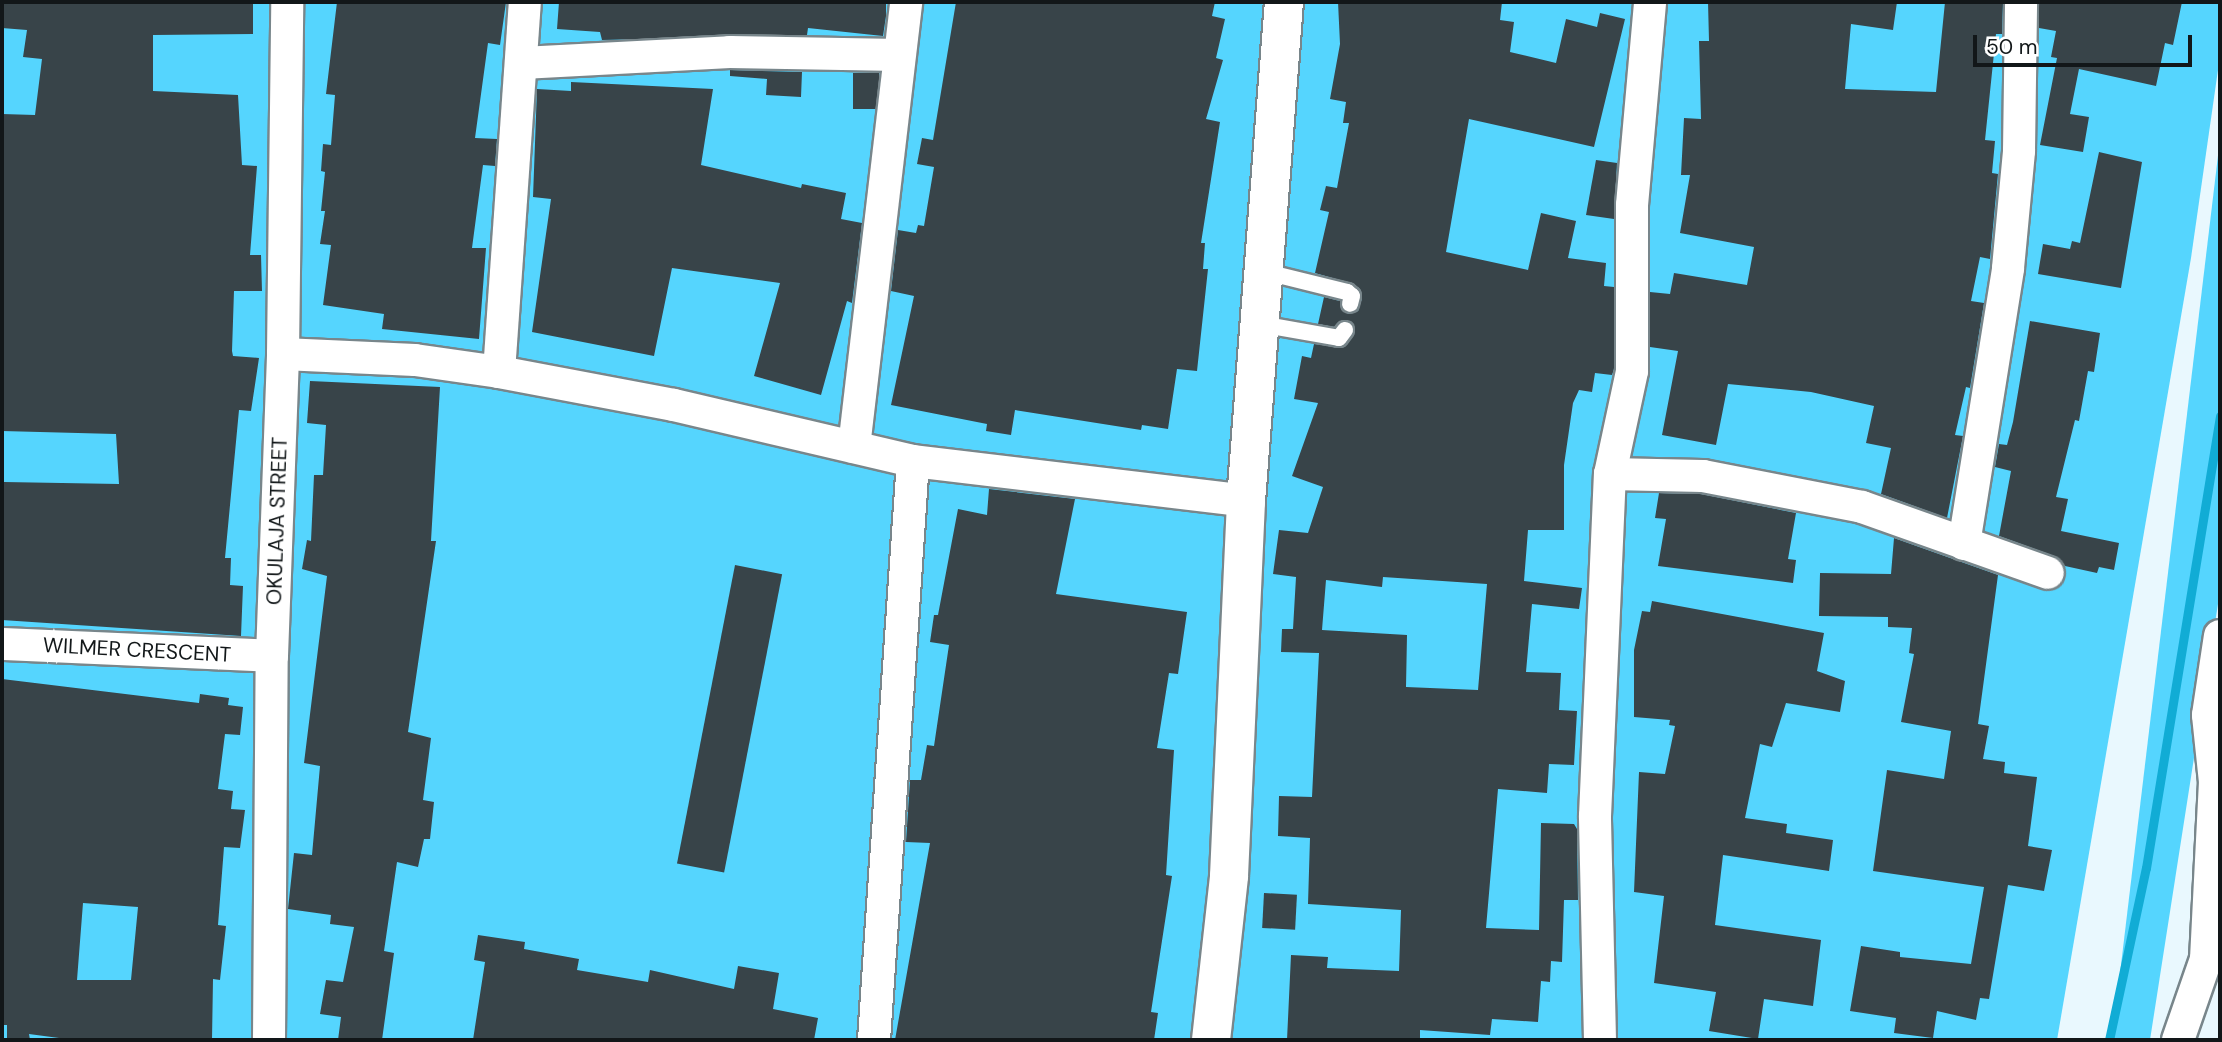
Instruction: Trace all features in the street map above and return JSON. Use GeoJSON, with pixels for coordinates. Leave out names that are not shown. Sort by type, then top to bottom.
{"type":"FeatureCollection","features":[{"type":"Feature","properties":{"kind":"street","name":"OKULAJA STREET"},"geometry":{"type":"LineString","coordinates":[[269,1040],[272,656],[283,354],[287,2]]}},
{"type":"Feature","properties":{"kind":"street"},"geometry":{"type":"LineString","coordinates":[[499,372],[525,2]]}},
{"type":"Feature","properties":{"kind":"street"},"geometry":{"type":"LineString","coordinates":[[854,447],[906,2]]}},
{"type":"Feature","properties":{"kind":"street"},"geometry":{"type":"LineString","coordinates":[[1211,1040],[1229,876],[1246,501],[1260,324],[1261,271],[1284,2]]}},
{"type":"Feature","properties":{"kind":"street"},"geometry":{"type":"LineString","coordinates":[[1600,1040],[1595,816],[1611,474],[1632,371],[1632,205],[1650,2]]}},
{"type":"Feature","properties":{"kind":"street"},"geometry":{"type":"LineString","coordinates":[[1964,544],[2008,268],[2019,151],[2021,2]]}},
{"type":"Feature","properties":{"kind":"street"},"geometry":{"type":"LineString","coordinates":[[522,63],[730,52],[899,55]]}},
{"type":"Feature","properties":{"kind":"street"},"geometry":{"type":"LineString","coordinates":[[283,354],[415,360],[499,372],[674,405],[913,461],[1246,501]]}},
{"type":"Feature","properties":{"kind":"street"},"geometry":{"type":"LineString","coordinates":[[874,1040],[913,461]]}},
{"type":"Feature","properties":{"kind":"street"},"geometry":{"type":"LineString","coordinates":[[1611,474],[1703,476],[1863,507],[2048,573]]}},
{"type":"Feature","properties":{"kind":"street"},"geometry":{"type":"LineString","coordinates":[[2178,1040],[2206,959],[2215,782],[2208,715],[2220,636]]}},
{"type":"Feature","properties":{"kind":"street","name":"WILMER CRESCENT"},"geometry":{"type":"LineString","coordinates":[[2,644],[272,656]]}},
{"type":"Feature","properties":{"kind":"lane"},"geometry":{"type":"LineString","coordinates":[[1261,271],[1347,292],[1352,296],[1350,304]]}},
{"type":"Feature","properties":{"kind":"lane"},"geometry":{"type":"LineString","coordinates":[[1260,324],[1339,338],[1345,330]]}},
{"type":"Feature","properties":{"kind":"shaded area"},"geometry":{"type":"Polygon","coordinates":[[[2,2],[2220,2],[2220,56],[2191,258],[2057,1040],[2,1040],[2,2]]]}},
{"type":"Feature","properties":{"kind":"shaded area"},"geometry":{"type":"Polygon","coordinates":[[[2220,139],[2220,591],[2150,1040],[2112,1040],[2220,139]]]}},
{"type":"Feature","properties":{"kind":"building"},"geometry":{"type":"Polygon","coordinates":[[[2,2],[253,2],[253,34],[153,35],[153,91],[238,95],[242,165],[257,166],[250,255],[261,255],[262,291],[234,291],[233,356],[259,358],[251,411],[239,410],[225,558],[231,558],[230,585],[243,586],[241,636],[2,620],[4,482],[119,484],[116,434],[2,431],[2,114],[35,115],[42,59],[23,57],[27,30],[2,28],[2,2]]]}},
{"type":"Feature","properties":{"kind":"building"},"geometry":{"type":"Polygon","coordinates":[[[337,2],[506,2],[500,45],[488,43],[475,138],[497,139],[495,166],[483,165],[472,248],[486,248],[479,339],[382,329],[384,314],[323,305],[331,245],[320,244],[325,211],[321,211],[325,172],[321,171],[323,144],[331,145],[335,95],[326,94],[337,2]]]}},
{"type":"Feature","properties":{"kind":"building"},"geometry":{"type":"Polygon","coordinates":[[[559,2],[886,2],[886,16],[883,36],[808,28],[807,35],[602,40],[600,32],[557,29],[559,2]]]}},
{"type":"Feature","properties":{"kind":"building"},"geometry":{"type":"Polygon","coordinates":[[[956,2],[1215,2],[1212,16],[1225,19],[1216,58],[1223,60],[1206,119],[1220,122],[1201,243],[1205,243],[1203,269],[1208,269],[1197,371],[1177,369],[1168,429],[1142,425],[1141,430],[1015,410],[1011,435],[986,431],[987,424],[891,405],[914,296],[891,291],[898,230],[916,233],[918,225],[924,226],[934,167],[917,164],[922,138],[933,140],[956,2]]]}},
{"type":"Feature","properties":{"kind":"building"},"geometry":{"type":"Polygon","coordinates":[[[1338,2],[1502,2],[1500,20],[1514,22],[1510,52],[1556,63],[1566,19],[1597,27],[1600,13],[1625,19],[1594,147],[1469,119],[1446,252],[1528,270],[1541,213],[1576,221],[1568,258],[1606,263],[1604,286],[1614,287],[1612,375],[1595,373],[1592,392],[1579,390],[1573,403],[1564,465],[1564,530],[1528,530],[1524,581],[1582,588],[1579,609],[1532,604],[1526,672],[1561,673],[1559,710],[1577,711],[1574,765],[1549,764],[1547,793],[1498,789],[1486,928],[1539,930],[1541,823],[1574,824],[1577,829],[1578,900],[1564,900],[1562,962],[1551,961],[1550,982],[1541,981],[1538,1022],[1492,1019],[1490,1035],[1420,1030],[1420,1040],[1287,1040],[1291,955],[1328,957],[1327,968],[1399,971],[1401,910],[1308,904],[1310,838],[1278,836],[1279,796],[1312,797],[1319,653],[1281,652],[1282,629],[1293,629],[1296,577],[1273,574],[1279,530],[1308,533],[1323,487],[1292,476],[1318,403],[1294,399],[1302,356],[1311,358],[1314,344],[1343,347],[1355,332],[1347,320],[1334,327],[1318,324],[1324,297],[1340,301],[1348,314],[1358,311],[1362,298],[1353,284],[1315,273],[1329,212],[1320,210],[1326,186],[1337,188],[1349,123],[1343,123],[1346,102],[1330,99],[1340,44],[1338,2]],[[1383,577],[1382,587],[1326,580],[1322,630],[1407,635],[1406,687],[1478,690],[1487,584],[1383,577]]]}},
{"type":"Feature","properties":{"kind":"building"},"geometry":{"type":"Polygon","coordinates":[[[1708,2],[1897,2],[1893,30],[1851,24],[1845,89],[1936,92],[1945,2],[2003,2],[2002,34],[1996,34],[1985,140],[1995,141],[1992,173],[1998,174],[1990,259],[1980,257],[1971,301],[1984,303],[1970,388],[1966,387],[1955,435],[1963,436],[1947,518],[1881,494],[1891,448],[1866,443],[1874,406],[1811,392],[1728,384],[1716,445],[1662,435],[1678,351],[1650,347],[1650,292],[1670,294],[1674,273],[1747,285],[1754,247],[1680,233],[1690,175],[1681,175],[1684,118],[1701,119],[1699,41],[1709,41],[1708,2]]]}},
{"type":"Feature","properties":{"kind":"building"},"geometry":{"type":"Polygon","coordinates":[[[2039,2],[2182,2],[2173,45],[2165,43],[2156,86],[2079,69],[2070,114],[2089,117],[2083,152],[2040,145],[2057,58],[2051,57],[2056,31],[2039,28],[2039,2]]]}},
{"type":"Feature","properties":{"kind":"building"},"geometry":{"type":"Polygon","coordinates":[[[730,70],[802,72],[801,97],[766,95],[767,79],[730,76],[730,70]]]}},
{"type":"Feature","properties":{"kind":"building"},"geometry":{"type":"Polygon","coordinates":[[[853,73],[879,73],[879,109],[853,109],[853,73]]]}},
{"type":"Feature","properties":{"kind":"building"},"geometry":{"type":"Polygon","coordinates":[[[571,82],[713,89],[701,165],[801,188],[802,184],[846,193],[841,219],[862,223],[852,303],[847,301],[821,395],[754,376],[780,283],[672,268],[654,356],[532,332],[551,199],[533,197],[537,89],[571,91],[571,82]]]}},
{"type":"Feature","properties":{"kind":"building"},"geometry":{"type":"Polygon","coordinates":[[[2099,152],[2142,162],[2121,288],[2038,274],[2043,244],[2070,249],[2072,241],[2080,243],[2099,152]]]}},
{"type":"Feature","properties":{"kind":"building"},"geometry":{"type":"Polygon","coordinates":[[[1596,160],[1617,163],[1614,219],[1586,215],[1596,160]]]}},
{"type":"Feature","properties":{"kind":"building"},"geometry":{"type":"Polygon","coordinates":[[[2030,321],[2100,333],[2094,372],[2088,371],[2079,421],[2075,420],[2056,497],[2068,499],[2061,531],[2119,543],[2114,570],[2099,567],[2097,573],[2065,566],[2054,556],[1999,536],[2011,471],[1995,467],[1999,444],[2007,445],[2013,422],[2030,321]]]}},
{"type":"Feature","properties":{"kind":"building"},"geometry":{"type":"Polygon","coordinates":[[[310,381],[440,387],[431,541],[436,541],[408,732],[431,738],[423,800],[434,802],[430,839],[424,839],[418,867],[397,862],[384,951],[394,953],[382,1040],[338,1040],[341,1017],[320,1014],[326,980],[343,982],[354,927],[330,924],[331,915],[288,909],[294,853],[312,855],[320,766],[304,763],[327,576],[302,569],[307,540],[311,541],[314,475],[323,475],[326,425],[307,423],[310,381]]]}},
{"type":"Feature","properties":{"kind":"building"},"geometry":{"type":"Polygon","coordinates":[[[989,489],[1075,499],[1056,594],[1187,612],[1178,674],[1169,673],[1157,748],[1174,750],[1166,875],[1172,876],[1151,1012],[1158,1013],[1154,1040],[895,1040],[930,843],[906,842],[910,780],[921,780],[927,745],[934,746],[949,645],[930,642],[934,615],[938,615],[958,509],[987,515],[989,489]]]}},
{"type":"Feature","properties":{"kind":"building"},"geometry":{"type":"Polygon","coordinates":[[[1659,493],[1701,494],[1796,513],[1788,559],[1796,560],[1793,583],[1658,566],[1666,519],[1655,518],[1659,493]]]}},
{"type":"Feature","properties":{"kind":"building"},"geometry":{"type":"Polygon","coordinates":[[[1894,538],[1998,575],[1978,724],[1989,726],[1983,759],[2005,762],[2004,773],[2037,777],[2028,846],[2052,850],[2044,891],[2008,885],[1989,999],[1980,998],[1976,1020],[1937,1011],[1933,1038],[1894,1033],[1896,1018],[1850,1011],[1861,946],[1900,952],[1900,957],[1971,964],[1984,887],[1873,871],[1887,770],[1944,779],[1951,731],[1901,722],[1914,654],[1909,653],[1912,628],[1888,627],[1888,617],[1819,616],[1820,573],[1891,574],[1894,538]]]}},
{"type":"Feature","properties":{"kind":"building"},"geometry":{"type":"Polygon","coordinates":[[[735,565],[782,574],[724,873],[677,863],[735,565]]]}},
{"type":"Feature","properties":{"kind":"building"},"geometry":{"type":"Polygon","coordinates":[[[1652,601],[1824,633],[1817,671],[1845,681],[1840,712],[1786,703],[1772,747],[1760,744],[1745,818],[1787,824],[1786,833],[1833,840],[1829,871],[1723,855],[1715,925],[1821,940],[1813,1006],[1764,999],[1758,1039],[1709,1031],[1716,992],[1654,983],[1664,896],[1634,892],[1639,772],[1665,774],[1675,726],[1669,725],[1670,720],[1634,717],[1634,650],[1642,611],[1650,612],[1652,601]]]}},
{"type":"Feature","properties":{"kind":"building"},"geometry":{"type":"Polygon","coordinates":[[[2,679],[199,703],[200,694],[229,698],[228,705],[243,707],[240,735],[225,734],[218,789],[233,791],[231,809],[245,810],[240,848],[224,847],[218,925],[226,926],[220,980],[213,979],[212,1040],[74,1040],[29,1034],[30,1040],[7,1040],[7,1025],[2,1025],[2,679]],[[83,903],[77,980],[131,980],[138,907],[83,903]]]}},
{"type":"Feature","properties":{"kind":"building"},"geometry":{"type":"Polygon","coordinates":[[[1264,893],[1297,895],[1295,930],[1262,928],[1264,893]]]}},
{"type":"Feature","properties":{"kind":"building"},"geometry":{"type":"Polygon","coordinates":[[[478,935],[525,942],[524,949],[579,959],[577,970],[648,982],[650,970],[734,989],[738,966],[779,973],[773,1009],[818,1018],[814,1040],[473,1040],[485,962],[474,960],[478,935]]]}},
{"type":"Feature","properties":{"kind":"waterway"},"geometry":{"type":"LineString","coordinates":[[2109,1040],[2146,868],[2220,416]]}}]}
